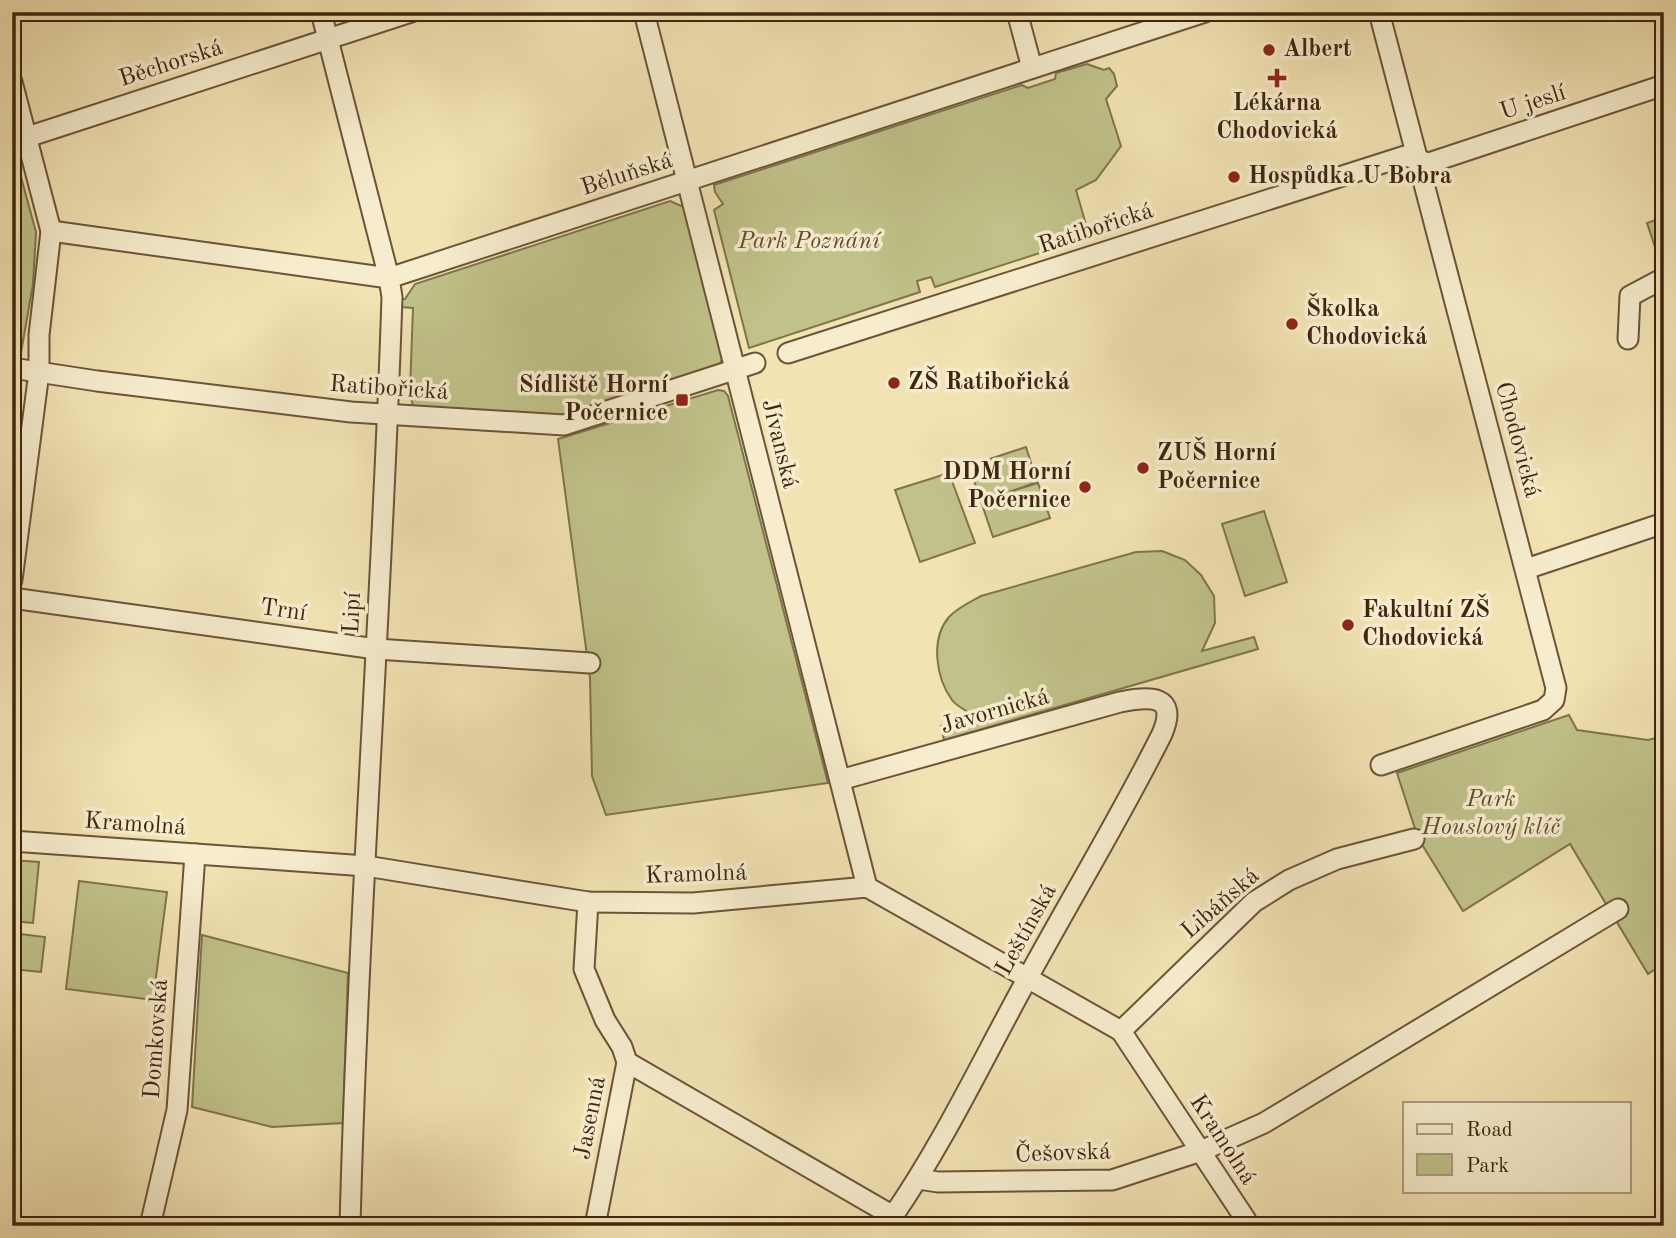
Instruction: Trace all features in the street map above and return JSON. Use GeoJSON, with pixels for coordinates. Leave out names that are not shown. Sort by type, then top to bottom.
{"type":"FeatureCollection","features":[{"type":"Feature","properties":{"kind":"street","name":"Lipí"},"geometry":{"type":"LineString","coordinates":[[321,12],[392,297],[350,1226]]}},
{"type":"Feature","properties":{"kind":"street","name":"Běchorská"},"geometry":{"type":"LineString","coordinates":[[19,139],[411,12]]}},
{"type":"Feature","properties":{"kind":"street","name":"Jívanská"},"geometry":{"type":"LineString","coordinates":[[644,12],[867,887]]}},
{"type":"Feature","properties":{"kind":"street"},"geometry":{"type":"LineString","coordinates":[[1017,12],[1032,68]]}},
{"type":"Feature","properties":{"kind":"street","name":"Běluňská"},"geometry":{"type":"LineString","coordinates":[[51,231],[389,278],[1205,12]]}},
{"type":"Feature","properties":{"kind":"street","name":"Chodovická"},"geometry":{"type":"LineString","coordinates":[[1379,12],[1555,683],[1551,704],[1543,710],[1381,765]]}},
{"type":"Feature","properties":{"kind":"street"},"geometry":{"type":"LineString","coordinates":[[12,82],[19,139],[51,231],[39,335],[39,372],[12,580]]}},
{"type":"Feature","properties":{"kind":"street","name":"U jeslí"},"geometry":{"type":"LineString","coordinates":[[1418,160],[1429,163],[1664,85]]}},
{"type":"Feature","properties":{"kind":"street","name":"Ratibořická"},"geometry":{"type":"LineString","coordinates":[[788,354],[1405,156],[1418,160]]}},
{"type":"Feature","properties":{"kind":"street"},"geometry":{"type":"LineString","coordinates":[[1628,339],[1630,296],[1664,278]]}},
{"type":"Feature","properties":{"kind":"street","name":"Ratibořická"},"geometry":{"type":"LineString","coordinates":[[12,368],[310,408],[564,425],[755,363]]}},
{"type":"Feature","properties":{"kind":"street"},"geometry":{"type":"LineString","coordinates":[[1526,569],[1664,523]]}},
{"type":"Feature","properties":{"kind":"street","name":"Trní"},"geometry":{"type":"LineString","coordinates":[[12,598],[376,649],[590,663]]}},
{"type":"Feature","properties":{"kind":"street","name":"Javornická"},"geometry":{"type":"LineString","coordinates":[[840,780],[1120,702],[1154,698],[1163,703]]}},
{"type":"Feature","properties":{"kind":"street","name":"Leštínská"},"geometry":{"type":"LineString","coordinates":[[918,1179],[1157,744],[1168,719],[1168,711],[1163,703]]}},
{"type":"Feature","properties":{"kind":"street","name":"Libáňská"},"geometry":{"type":"LineString","coordinates":[[1121,1031],[1254,902],[1289,880],[1337,859],[1414,839]]}},
{"type":"Feature","properties":{"kind":"street","name":"Kramolná"},"geometry":{"type":"LineString","coordinates":[[12,841],[366,866],[588,902],[693,903],[867,887],[1121,1031],[1246,1220]]}},
{"type":"Feature","properties":{"kind":"street","name":"Domkovská"},"geometry":{"type":"LineString","coordinates":[[150,1226],[177,1110],[195,854]]}},
{"type":"Feature","properties":{"kind":"street","name":"Jasenná"},"geometry":{"type":"LineString","coordinates":[[588,902],[584,969],[605,1020],[622,1047],[626,1062],[595,1226]]}},
{"type":"Feature","properties":{"kind":"street","name":"Češovská"},"geometry":{"type":"LineString","coordinates":[[918,1179],[938,1182],[1112,1180],[1201,1151],[1264,1122],[1618,909]]}},
{"type":"Feature","properties":{"kind":"street"},"geometry":{"type":"LineString","coordinates":[[626,1062],[892,1216],[918,1179]]}},
{"type":"Feature","properties":{"kind":"green space","name":"Park Poznání"},"geometry":{"type":"Polygon","coordinates":[[[1087,64],[1104,70],[1109,68],[1114,74],[1117,86],[1106,99],[1121,146],[1096,180],[1076,190],[1087,228],[1086,238],[935,287],[931,277],[917,281],[920,292],[749,348],[714,210],[723,204],[714,185],[1022,85],[1028,88],[1055,79],[1056,73],[1087,64]]]}},
{"type":"Feature","properties":{"kind":"green space"},"geometry":{"type":"Polygon","coordinates":[[[15,155],[36,232],[33,284],[21,353],[14,356],[12,156],[15,155]]]}},
{"type":"Feature","properties":{"kind":"green space","name":"Park Poznání"},"geometry":{"type":"Polygon","coordinates":[[[670,201],[686,206],[722,359],[719,366],[554,419],[413,407],[410,391],[413,308],[401,307],[401,299],[405,299],[415,284],[670,201]]]}},
{"type":"Feature","properties":{"kind":"green space"},"geometry":{"type":"Polygon","coordinates":[[[1664,217],[1664,251],[1657,253],[1647,223],[1664,217]]]}},
{"type":"Feature","properties":{"kind":"green space"},"geometry":{"type":"Polygon","coordinates":[[[718,390],[724,391],[728,396],[828,783],[606,815],[592,776],[590,678],[558,439],[718,390]]]}},
{"type":"Feature","properties":{"kind":"green space"},"geometry":{"type":"Polygon","coordinates":[[[1026,447],[1037,482],[1009,492],[1038,483],[1050,518],[993,537],[969,466],[1026,447]]]}},
{"type":"Feature","properties":{"kind":"green space"},"geometry":{"type":"Polygon","coordinates":[[[949,473],[975,543],[920,562],[895,490],[949,473]]]}},
{"type":"Feature","properties":{"kind":"green space"},"geometry":{"type":"Polygon","coordinates":[[[1264,511],[1287,582],[1245,596],[1222,524],[1264,511]]]}},
{"type":"Feature","properties":{"kind":"green space"},"geometry":{"type":"Polygon","coordinates":[[[1162,551],[1185,560],[1201,575],[1214,596],[1215,623],[1202,651],[1254,637],[1258,649],[944,740],[941,726],[974,716],[952,700],[939,670],[939,636],[952,614],[981,596],[1136,552],[1162,551]]]}},
{"type":"Feature","properties":{"kind":"green space","name":"Park Houslový klíč"},"geometry":{"type":"Polygon","coordinates":[[[1569,715],[1577,730],[1648,740],[1664,736],[1664,969],[1661,965],[1648,974],[1570,844],[1463,911],[1418,838],[1397,773],[1569,715]]]}},
{"type":"Feature","properties":{"kind":"green space"},"geometry":{"type":"Polygon","coordinates":[[[12,860],[39,862],[33,923],[12,921],[12,860]]]}},
{"type":"Feature","properties":{"kind":"green space"},"geometry":{"type":"Polygon","coordinates":[[[79,881],[167,892],[153,1000],[66,989],[79,881]]]}},
{"type":"Feature","properties":{"kind":"green space"},"geometry":{"type":"Polygon","coordinates":[[[12,933],[45,937],[41,972],[12,969],[12,933]]]}},
{"type":"Feature","properties":{"kind":"green space"},"geometry":{"type":"Polygon","coordinates":[[[202,935],[348,973],[343,1123],[272,1127],[192,1107],[202,935]]]}},
{"type":"Feature","properties":{"kind":"place","name":"Albert"},"geometry":{"type":"Point","coordinates":[1269,50]}},
{"type":"Feature","properties":{"kind":"place","name":"Lékárna Chodovická"},"geometry":{"type":"Point","coordinates":[1277,78]}},
{"type":"Feature","properties":{"kind":"place","name":"Hospůdka U Bobra"},"geometry":{"type":"Point","coordinates":[1234,177]}},
{"type":"Feature","properties":{"kind":"place","name":"Školka Chodovická"},"geometry":{"type":"Point","coordinates":[1292,324]}},
{"type":"Feature","properties":{"kind":"place","name":"ZŠ Ratibořická"},"geometry":{"type":"Point","coordinates":[894,383]}},
{"type":"Feature","properties":{"kind":"place","name":"Sídliště Horní Počernice"},"geometry":{"type":"Point","coordinates":[682,400]}},
{"type":"Feature","properties":{"kind":"place","name":"ZUŠ Horní Počernice"},"geometry":{"type":"Point","coordinates":[1143,468]}},
{"type":"Feature","properties":{"kind":"place","name":"DDM Horní Počernice"},"geometry":{"type":"Point","coordinates":[1085,487]}},
{"type":"Feature","properties":{"kind":"place","name":"Fakultní ZŠ Chodovická"},"geometry":{"type":"Point","coordinates":[1348,625]}}]}
